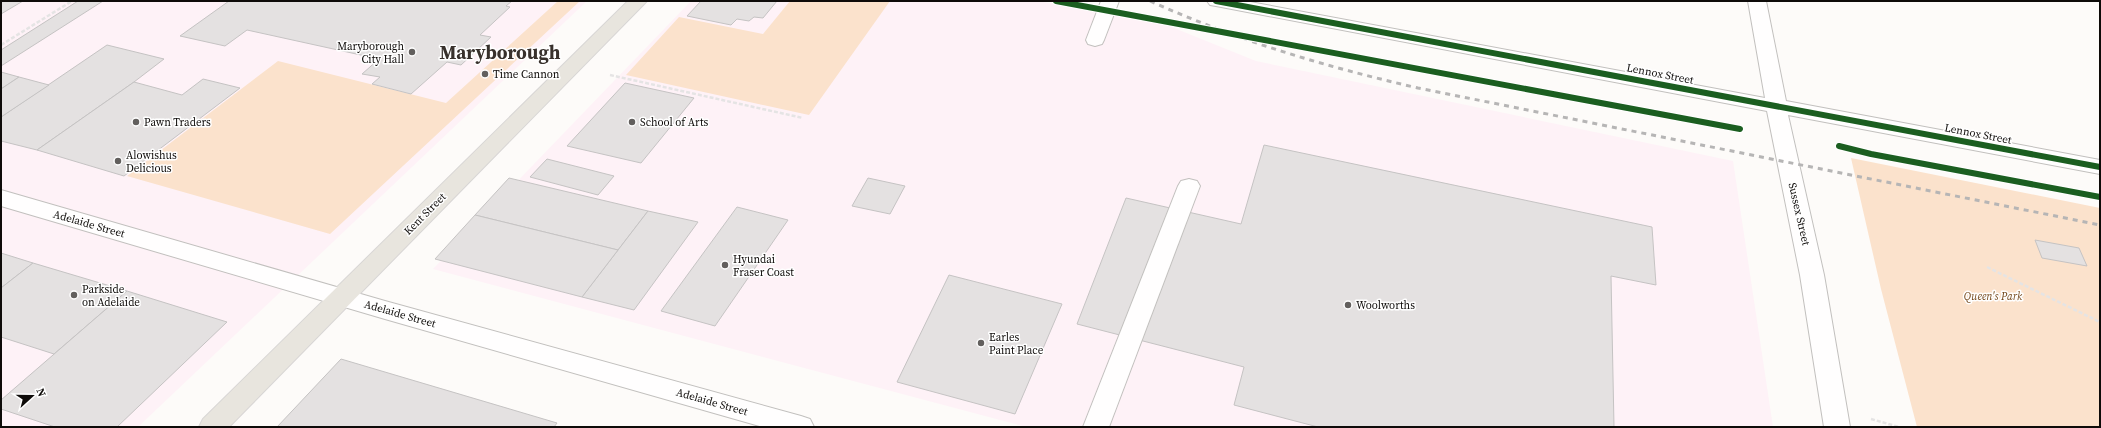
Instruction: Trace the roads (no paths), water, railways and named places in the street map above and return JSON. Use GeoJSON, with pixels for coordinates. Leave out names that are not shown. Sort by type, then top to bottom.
{"type":"FeatureCollection","features":[{"type":"Feature","properties":{"kind":"main road","name":"Kent Street"},"geometry":{"type":"LineString","coordinates":[[212,427],[638,1]]}},
{"type":"Feature","properties":{"kind":"street"},"geometry":{"type":"LineString","coordinates":[[1095,40],[1110,1]]}},
{"type":"Feature","properties":{"kind":"street","name":"Lennox Street"},"geometry":{"type":"LineString","coordinates":[[1216,1],[2100,167]]}},
{"type":"Feature","properties":{"kind":"street","name":"Sussex Street"},"geometry":{"type":"LineString","coordinates":[[1757,1],[1776,106],[1812,275],[1837,427]]}},
{"type":"Feature","properties":{"kind":"street"},"geometry":{"type":"LineString","coordinates":[[1096,427],[1189,186]]}},
{"type":"Feature","properties":{"kind":"street","name":"Adelaide Street"},"geometry":{"type":"LineString","coordinates":[[1,198],[342,298],[801,427]]}},
{"type":"Feature","properties":{"kind":"railway"},"geometry":{"type":"LineString","coordinates":[[1150,1],[1249,40],[1315,61],[1383,80],[2100,225]]}},
{"type":"Feature","properties":{"kind":"place","name":"Maryborough City Hall"},"geometry":{"type":"Point","coordinates":[412,52]}},
{"type":"Feature","properties":{"kind":"place","name":"Time Cannon"},"geometry":{"type":"Point","coordinates":[485,74]}},
{"type":"Feature","properties":{"kind":"place","name":"Pawn Traders"},"geometry":{"type":"Point","coordinates":[136,122]}},
{"type":"Feature","properties":{"kind":"place","name":"School of Arts"},"geometry":{"type":"Point","coordinates":[632,122]}},
{"type":"Feature","properties":{"kind":"place","name":"Alowishus Delicious"},"geometry":{"type":"Point","coordinates":[118,161]}},
{"type":"Feature","properties":{"kind":"place","name":"Hyundai Fraser Coast"},"geometry":{"type":"Point","coordinates":[725,265]}},
{"type":"Feature","properties":{"kind":"place","name":"Parkside on Adelaide"},"geometry":{"type":"Point","coordinates":[74,295]}},
{"type":"Feature","properties":{"kind":"place","name":"Woolworths"},"geometry":{"type":"Point","coordinates":[1348,305]}},
{"type":"Feature","properties":{"kind":"place","name":"Earles Paint Place"},"geometry":{"type":"Point","coordinates":[981,343]}},
{"type":"Feature","properties":{"kind":"district","name":"Maryborough"},"geometry":{"type":"Point","coordinates":[500,52]}},
{"type":"Feature","properties":{"kind":"park label","name":"Queen's Park"},"geometry":{"type":"Point","coordinates":[1993,296]}}]}
